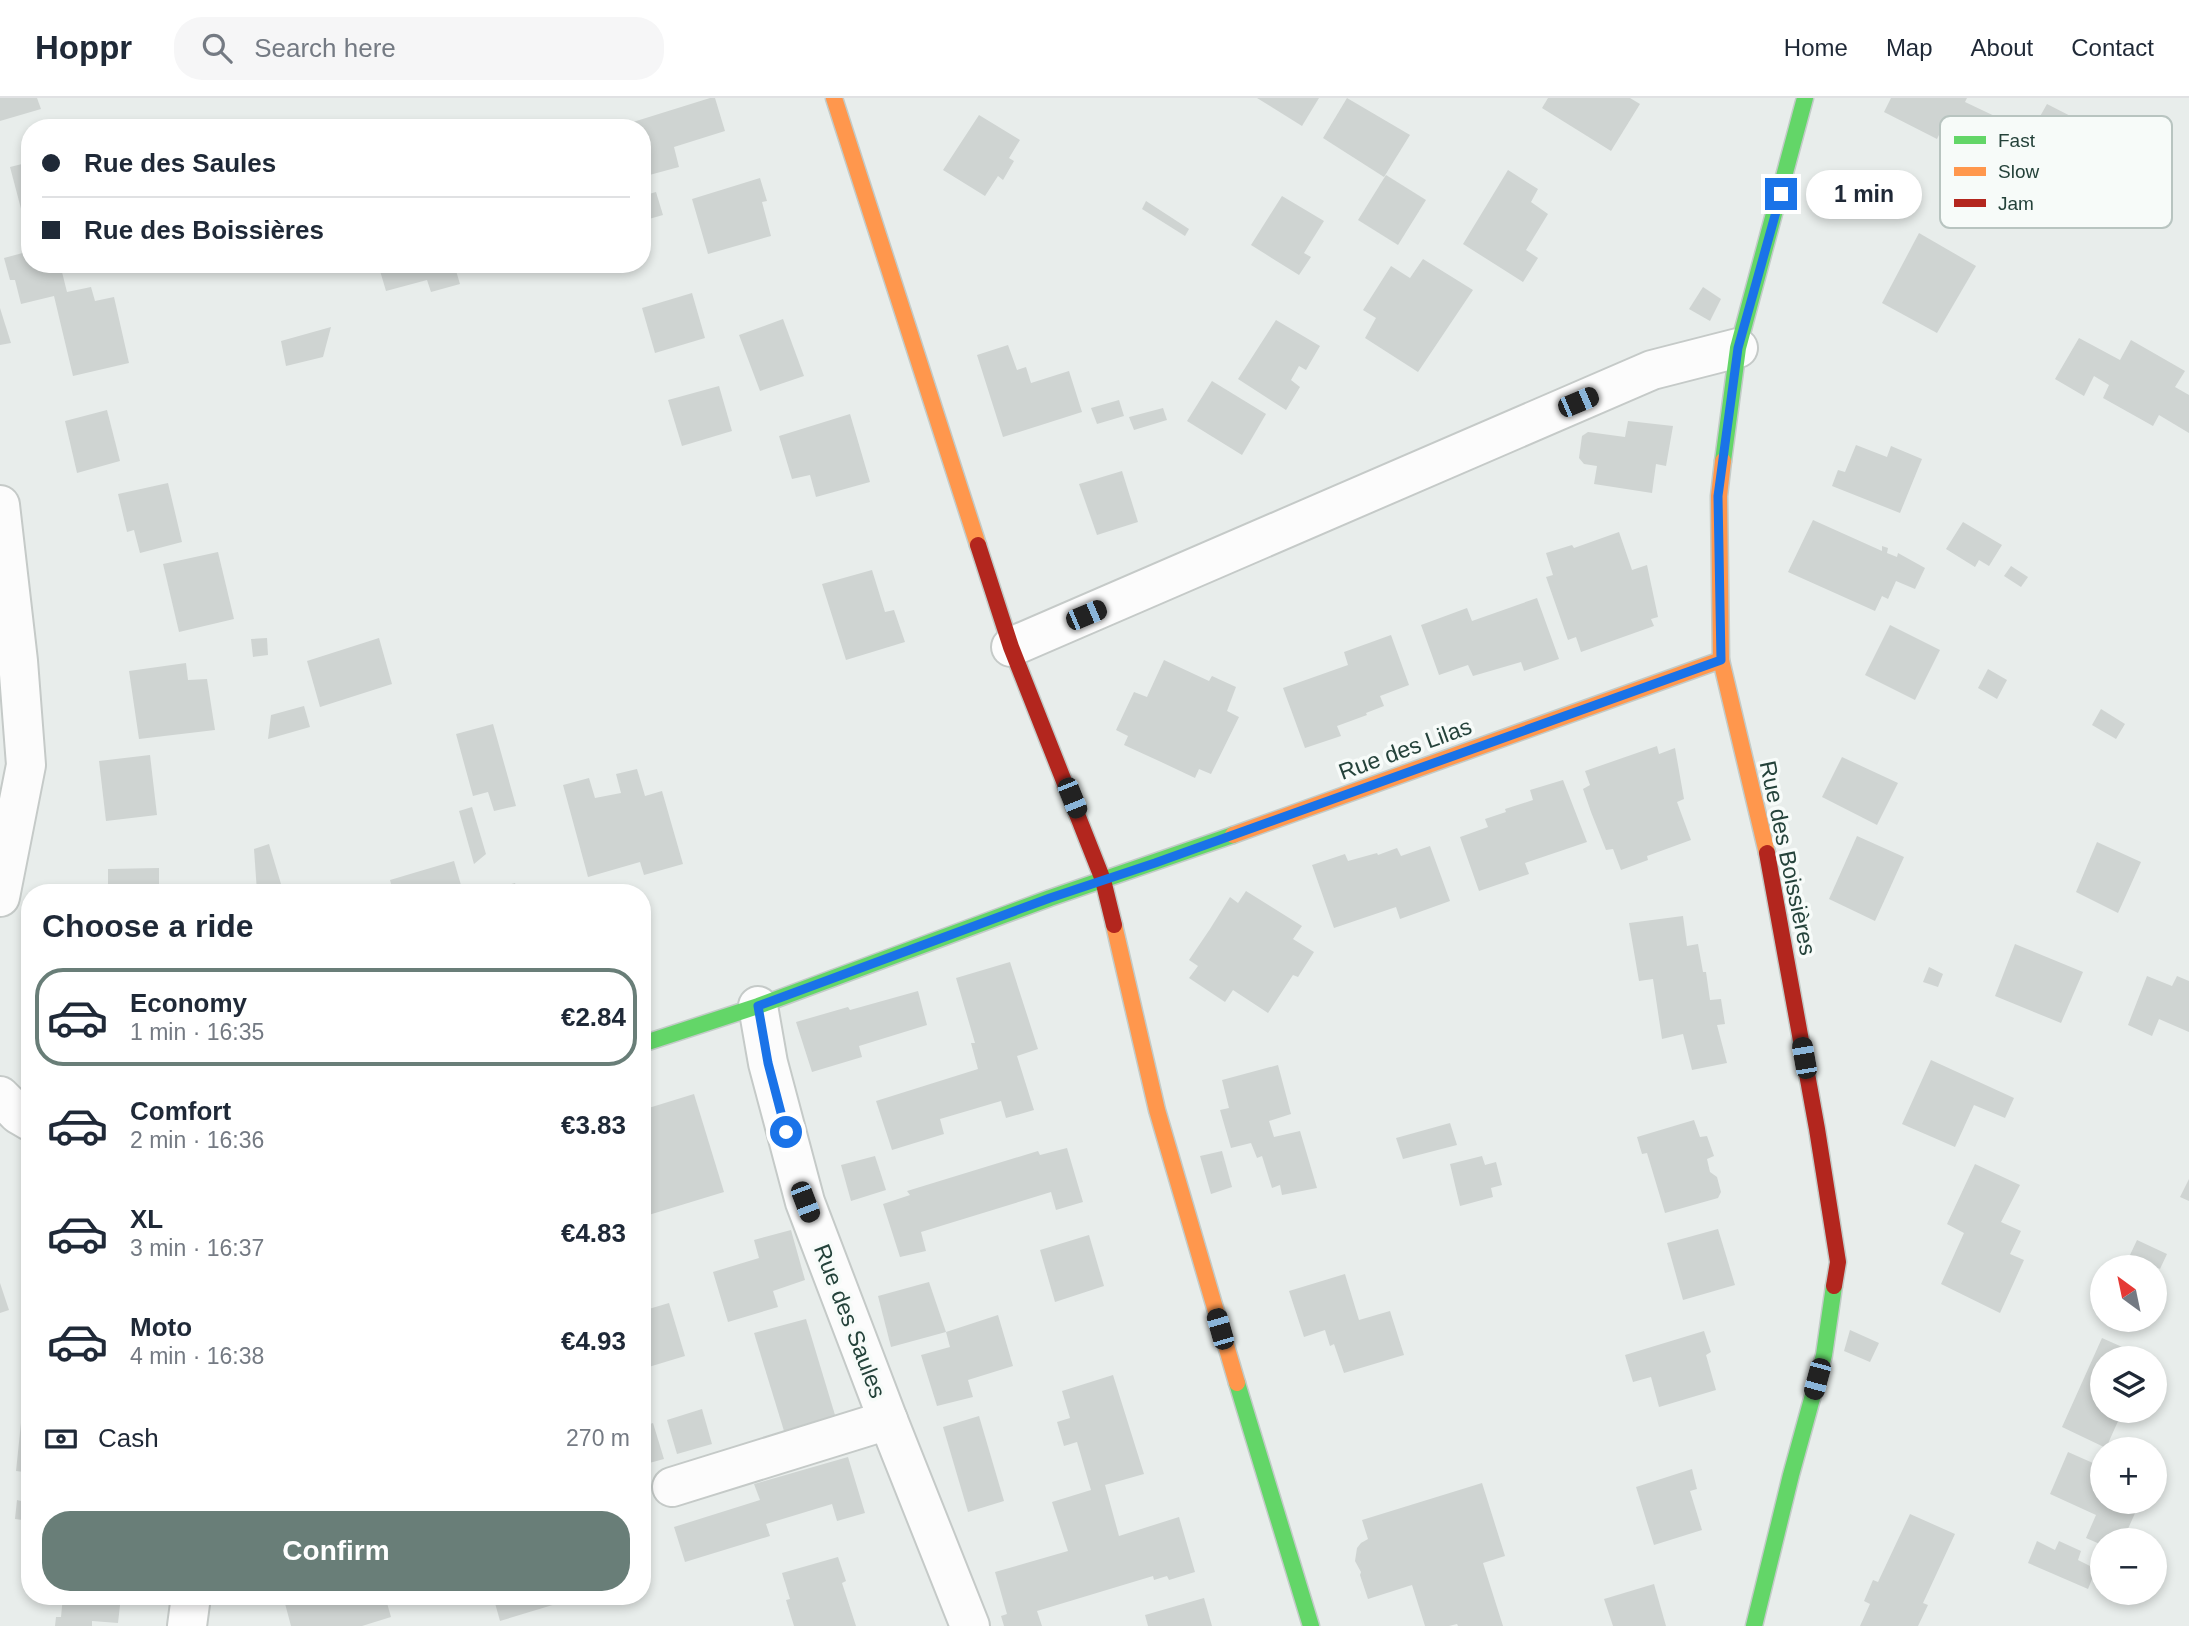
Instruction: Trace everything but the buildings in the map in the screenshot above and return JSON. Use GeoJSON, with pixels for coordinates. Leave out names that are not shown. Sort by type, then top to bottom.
{"type":"FeatureCollection","features":[{"type":"Feature","properties":{"kind":"street"},"geometry":{"type":"LineString","coordinates":[[834,98],[1011,648],[1103,880],[1157,1110],[1220,1329],[1311,1626]]}},
{"type":"Feature","properties":{"kind":"street","name":"Rue des Boissières"},"geometry":{"type":"LineString","coordinates":[[1754,1626],[1824,1355],[1839,1262],[1766,853],[1721,660],[1718,496],[1738,348],[1805,98]]}},
{"type":"Feature","properties":{"kind":"street"},"geometry":{"type":"LineString","coordinates":[[1011,648],[1652,370],[1738,348]]}},
{"type":"Feature","properties":{"kind":"street"},"geometry":{"type":"LineString","coordinates":[[0,505],[18,661],[26,765],[10,801],[0,897]]}},
{"type":"Feature","properties":{"kind":"street","name":"Rue des Lilas"},"geometry":{"type":"LineString","coordinates":[[651,1041],[758,1006],[1721,660]]}},
{"type":"Feature","properties":{"kind":"street","name":"Rue des Saules"},"geometry":{"type":"LineString","coordinates":[[758,1006],[768,1063],[805,1202],[970,1626]]}},
{"type":"Feature","properties":{"kind":"street"},"geometry":{"type":"LineString","coordinates":[[672,1487],[888,1420]]}},
{"type":"Feature","properties":{"kind":"street"},"geometry":{"type":"LineString","coordinates":[[187,1626],[190,1605]]}},
{"type":"Feature","properties":{"kind":"traffic: fast"},"geometry":{"type":"LineString","coordinates":[[1723,461],[1738,348],[1805,98]]}},
{"type":"Feature","properties":{"kind":"traffic: fast"},"geometry":{"type":"LineString","coordinates":[[651,1041],[758,1006],[1050,898],[1233,835]]}},
{"type":"Feature","properties":{"kind":"traffic: fast"},"geometry":{"type":"LineString","coordinates":[[1754,1626],[1824,1355],[1834,1286]]}},
{"type":"Feature","properties":{"kind":"traffic: fast"},"geometry":{"type":"LineString","coordinates":[[1237,1383],[1311,1626]]}},
{"type":"Feature","properties":{"kind":"traffic: slow"},"geometry":{"type":"LineString","coordinates":[[834,98],[978,545]]}},
{"type":"Feature","properties":{"kind":"traffic: slow"},"geometry":{"type":"LineString","coordinates":[[1723,461],[1719,496],[1721,660],[1767,853]]}},
{"type":"Feature","properties":{"kind":"traffic: slow"},"geometry":{"type":"LineString","coordinates":[[1233,835],[1721,660]]}},
{"type":"Feature","properties":{"kind":"traffic: slow"},"geometry":{"type":"LineString","coordinates":[[1114,925],[1157,1110],[1237,1383]]}},
{"type":"Feature","properties":{"kind":"traffic: jam"},"geometry":{"type":"LineString","coordinates":[[978,545],[1011,647],[1103,880],[1114,925]]}},
{"type":"Feature","properties":{"kind":"traffic: jam"},"geometry":{"type":"LineString","coordinates":[[1767,853],[1838,1262],[1834,1286]]}},
{"type":"Feature","properties":{"kind":"route"},"geometry":{"type":"LineString","coordinates":[[786,1132],[768,1063],[758,1006],[1050,898],[1155,863],[1721,660],[1718,496],[1738,348],[1781,194]]}}]}
